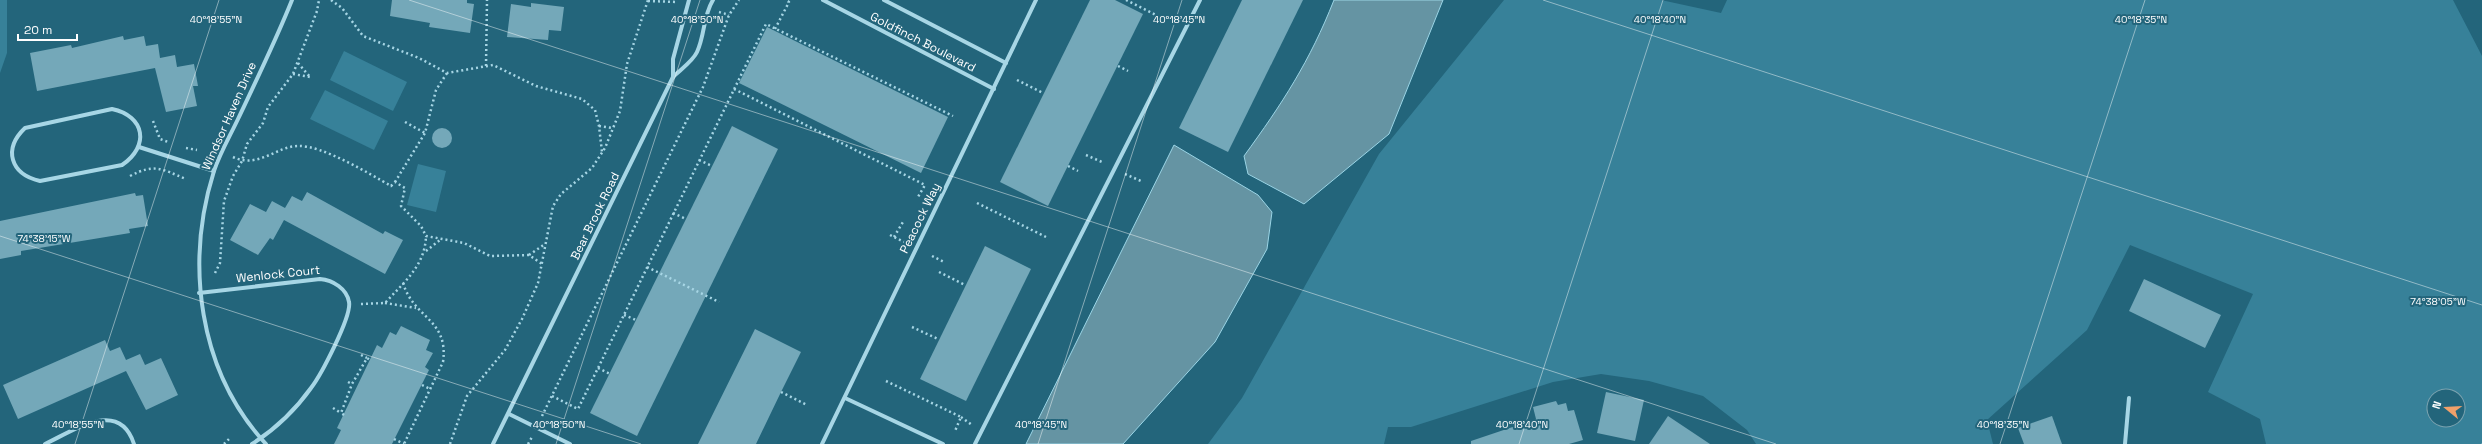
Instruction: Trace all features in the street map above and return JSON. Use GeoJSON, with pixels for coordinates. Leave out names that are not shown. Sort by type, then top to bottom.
{"type":"FeatureCollection","features":[{"type":"Feature","properties":{"kind":"street","name":"Windsor Haven Drive"},"geometry":{"type":"LineString","coordinates":[[266,444],[232,396],[216,361],[206,328],[200,293],[199,242],[204,209],[214,171],[292,0]]}},
{"type":"Feature","properties":{"kind":"street"},"geometry":{"type":"LineString","coordinates":[[673,77],[673,59],[689,0]]}},
{"type":"Feature","properties":{"kind":"street","name":"Bear Brook Road"},"geometry":{"type":"LineString","coordinates":[[493,444],[673,77],[697,53],[703,33],[707,10],[713,0]]}},
{"type":"Feature","properties":{"kind":"street","name":"Goldfinch Boulevard"},"geometry":{"type":"LineString","coordinates":[[823,0],[994,89]]}},
{"type":"Feature","properties":{"kind":"street","name":"Goldfinch Boulevard"},"geometry":{"type":"LineString","coordinates":[[884,0],[1006,63]]}},
{"type":"Feature","properties":{"kind":"street","name":"Peacock Way"},"geometry":{"type":"LineString","coordinates":[[822,444],[1036,0]]}},
{"type":"Feature","properties":{"kind":"street"},"geometry":{"type":"LineString","coordinates":[[975,444],[1200,0]]}},
{"type":"Feature","properties":{"kind":"street"},"geometry":{"type":"LineString","coordinates":[[112,109],[124,112],[134,119],[139,130],[139,147],[132,158],[122,165],[40,181],[28,179],[18,171],[12,159],[12,147],[17,136],[25,128],[112,109]]}},
{"type":"Feature","properties":{"kind":"street"},"geometry":{"type":"LineString","coordinates":[[139,147],[214,171]]}},
{"type":"Feature","properties":{"kind":"street","name":"Wenlock Court"},"geometry":{"type":"LineString","coordinates":[[200,293],[320,279],[336,284],[343,290],[349,302],[349,312],[343,328],[311,388],[278,424],[261,439],[252,444]]}},
{"type":"Feature","properties":{"kind":"street"},"geometry":{"type":"LineString","coordinates":[[845,398],[943,444]]}},
{"type":"Feature","properties":{"kind":"street"},"geometry":{"type":"LineString","coordinates":[[2125,444],[2129,398]]}},
{"type":"Feature","properties":{"kind":"street"},"geometry":{"type":"LineString","coordinates":[[509,414],[570,444]]}},
{"type":"Feature","properties":{"kind":"street"},"geometry":{"type":"LineString","coordinates":[[45,444],[99,420],[111,420],[122,425],[131,435],[134,444]]}},
{"type":"Feature","properties":{"kind":"path"},"geometry":{"type":"LineString","coordinates":[[215,273],[220,263],[224,201],[242,161],[247,144],[263,123],[268,107],[293,74],[317,11],[319,0]]}},
{"type":"Feature","properties":{"kind":"path"},"geometry":{"type":"LineString","coordinates":[[331,0],[342,8],[363,36],[419,58],[447,73],[493,65],[536,86],[582,100],[595,110],[599,126],[602,152]]}},
{"type":"Feature","properties":{"kind":"path"},"geometry":{"type":"LineString","coordinates":[[486,66],[487,0]]}},
{"type":"Feature","properties":{"kind":"path"},"geometry":{"type":"LineString","coordinates":[[528,444],[703,87],[729,15],[739,0]]}},
{"type":"Feature","properties":{"kind":"path"},"geometry":{"type":"LineString","coordinates":[[775,29],[789,2],[786,0]]}},
{"type":"Feature","properties":{"kind":"path"},"geometry":{"type":"LineString","coordinates":[[1126,0],[1156,15]]}},
{"type":"Feature","properties":{"kind":"path"},"geometry":{"type":"LineString","coordinates":[[450,444],[467,396],[505,350],[522,319],[538,283],[553,206],[561,194],[592,168],[602,152],[613,128],[620,111],[627,64],[648,1],[680,2]]}},
{"type":"Feature","properties":{"kind":"path"},"geometry":{"type":"LineString","coordinates":[[717,11],[729,15]]}},
{"type":"Feature","properties":{"kind":"path"},"geometry":{"type":"LineString","coordinates":[[552,396],[578,409],[766,24],[953,116]]}},
{"type":"Feature","properties":{"kind":"path"},"geometry":{"type":"LineString","coordinates":[[293,74],[310,77],[298,63]]}},
{"type":"Feature","properties":{"kind":"path"},"geometry":{"type":"LineString","coordinates":[[1118,66],[1128,71]]}},
{"type":"Feature","properties":{"kind":"path"},"geometry":{"type":"LineString","coordinates":[[229,155],[242,161],[267,157],[298,146],[330,154],[392,186],[426,133],[436,90],[447,73]]}},
{"type":"Feature","properties":{"kind":"path"},"geometry":{"type":"LineString","coordinates":[[1017,80],[1043,93]]}},
{"type":"Feature","properties":{"kind":"path"},"geometry":{"type":"LineString","coordinates":[[734,89],[925,185],[918,197]]}},
{"type":"Feature","properties":{"kind":"path"},"geometry":{"type":"LineString","coordinates":[[153,121],[160,139],[173,143]]}},
{"type":"Feature","properties":{"kind":"path"},"geometry":{"type":"LineString","coordinates":[[405,122],[426,133]]}},
{"type":"Feature","properties":{"kind":"path"},"geometry":{"type":"LineString","coordinates":[[599,126],[613,128]]}},
{"type":"Feature","properties":{"kind":"path"},"geometry":{"type":"LineString","coordinates":[[179,146],[197,150]]}},
{"type":"Feature","properties":{"kind":"path"},"geometry":{"type":"LineString","coordinates":[[1086,155],[1102,162]]}},
{"type":"Feature","properties":{"kind":"path"},"geometry":{"type":"LineString","coordinates":[[699,160],[712,166]]}},
{"type":"Feature","properties":{"kind":"path"},"geometry":{"type":"LineString","coordinates":[[1068,166],[1078,171]]}},
{"type":"Feature","properties":{"kind":"path"},"geometry":{"type":"LineString","coordinates":[[129,176],[147,167],[162,169],[186,179]]}},
{"type":"Feature","properties":{"kind":"path"},"geometry":{"type":"LineString","coordinates":[[1125,174],[1141,181]]}},
{"type":"Feature","properties":{"kind":"path"},"geometry":{"type":"LineString","coordinates":[[385,303],[420,263],[425,251],[426,236],[421,226],[401,206],[405,188],[395,182]]}},
{"type":"Feature","properties":{"kind":"path"},"geometry":{"type":"LineString","coordinates":[[977,203],[1046,237]]}},
{"type":"Feature","properties":{"kind":"path"},"geometry":{"type":"LineString","coordinates":[[673,213],[686,219]]}},
{"type":"Feature","properties":{"kind":"path"},"geometry":{"type":"LineString","coordinates":[[894,237],[903,222]]}},
{"type":"Feature","properties":{"kind":"path"},"geometry":{"type":"LineString","coordinates":[[890,235],[904,242]]}},
{"type":"Feature","properties":{"kind":"path"},"geometry":{"type":"LineString","coordinates":[[426,236],[440,240],[464,243],[490,256],[529,254],[545,244]]}},
{"type":"Feature","properties":{"kind":"path"},"geometry":{"type":"LineString","coordinates":[[425,251],[440,240]]}},
{"type":"Feature","properties":{"kind":"path"},"geometry":{"type":"LineString","coordinates":[[529,254],[542,264]]}},
{"type":"Feature","properties":{"kind":"path"},"geometry":{"type":"LineString","coordinates":[[932,256],[944,262]]}},
{"type":"Feature","properties":{"kind":"path"},"geometry":{"type":"LineString","coordinates":[[647,267],[719,302]]}},
{"type":"Feature","properties":{"kind":"path"},"geometry":{"type":"LineString","coordinates":[[939,272],[965,285]]}},
{"type":"Feature","properties":{"kind":"path"},"geometry":{"type":"LineString","coordinates":[[394,439],[404,444],[443,362],[445,350],[443,338],[431,320],[416,308],[407,296],[403,283]]}},
{"type":"Feature","properties":{"kind":"path"},"geometry":{"type":"LineString","coordinates":[[361,304],[385,303],[416,308]]}},
{"type":"Feature","properties":{"kind":"path"},"geometry":{"type":"LineString","coordinates":[[624,315],[636,320]]}},
{"type":"Feature","properties":{"kind":"path"},"geometry":{"type":"LineString","coordinates":[[912,327],[938,339]]}},
{"type":"Feature","properties":{"kind":"path"},"geometry":{"type":"LineString","coordinates":[[333,408],[343,414],[352,384],[369,359],[361,356]]}},
{"type":"Feature","properties":{"kind":"path"},"geometry":{"type":"LineString","coordinates":[[598,368],[610,374]]}},
{"type":"Feature","properties":{"kind":"path"},"geometry":{"type":"LineString","coordinates":[[886,381],[961,417],[972,426]]}},
{"type":"Feature","properties":{"kind":"path"},"geometry":{"type":"LineString","coordinates":[[348,382],[352,384]]}},
{"type":"Feature","properties":{"kind":"path"},"geometry":{"type":"LineString","coordinates":[[422,385],[430,389]]}},
{"type":"Feature","properties":{"kind":"path"},"geometry":{"type":"LineString","coordinates":[[781,392],[807,405]]}},
{"type":"Feature","properties":{"kind":"path"},"geometry":{"type":"LineString","coordinates":[[955,431],[961,417]]}},
{"type":"Feature","properties":{"kind":"path"},"geometry":{"type":"LineString","coordinates":[[224,444],[230,438]]}},
{"type":"Feature","properties":{"kind":"shaded area"},"geometry":{"type":"Polygon","coordinates":[[[0,0],[7,0],[7,53],[0,73],[0,0]]]}},
{"type":"Feature","properties":{"kind":"shaded area"},"geometry":{"type":"Polygon","coordinates":[[[1334,0],[1443,0],[1389,134],[1304,204],[1248,174],[1244,156],[1283,100],[1305,62],[1334,0]]]}},
{"type":"Feature","properties":{"kind":"shaded area"},"geometry":{"type":"Polygon","coordinates":[[[1504,0],[1661,0],[1721,13],[1727,0],[2453,0],[2482,56],[2482,444],[2266,444],[2260,419],[2208,392],[2253,294],[2130,245],[2087,330],[1987,420],[1993,444],[1756,444],[1747,430],[1703,396],[1649,381],[1601,374],[1553,382],[1411,427],[1388,427],[1384,444],[1208,444],[1242,398],[1379,154],[1504,0]]]}},
{"type":"Feature","properties":{"kind":"shaded area"},"geometry":{"type":"Polygon","coordinates":[[[344,51],[407,82],[393,111],[330,80],[344,51]]]}},
{"type":"Feature","properties":{"kind":"shaded area"},"geometry":{"type":"Polygon","coordinates":[[[325,90],[388,121],[374,150],[310,119],[325,90]]]}},
{"type":"Feature","properties":{"kind":"shaded area"},"geometry":{"type":"Polygon","coordinates":[[[1174,145],[1258,195],[1272,212],[1267,249],[1215,342],[1123,444],[1026,444],[1174,145]]]}},
{"type":"Feature","properties":{"kind":"shaded area"},"geometry":{"type":"Polygon","coordinates":[[[418,164],[446,171],[436,212],[407,205],[418,164]]]}},
{"type":"Feature","properties":{"kind":"building"},"geometry":{"type":"Polygon","coordinates":[[[392,0],[467,0],[467,3],[474,4],[470,33],[429,27],[430,23],[390,16],[392,0]]]}},
{"type":"Feature","properties":{"kind":"building"},"geometry":{"type":"Polygon","coordinates":[[[1090,0],[1115,0],[1143,14],[1048,206],[1000,182],[1090,0]]]}},
{"type":"Feature","properties":{"kind":"building"},"geometry":{"type":"Polygon","coordinates":[[[1242,0],[1303,0],[1228,152],[1179,128],[1242,0]]]}},
{"type":"Feature","properties":{"kind":"building"},"geometry":{"type":"Polygon","coordinates":[[[531,3],[564,7],[561,31],[549,30],[548,40],[507,37],[511,4],[531,7],[531,3]]]}},
{"type":"Feature","properties":{"kind":"building"},"geometry":{"type":"Polygon","coordinates":[[[767,27],[948,117],[921,173],[739,83],[767,27]]]}},
{"type":"Feature","properties":{"kind":"building"},"geometry":{"type":"Polygon","coordinates":[[[123,36],[124,40],[144,36],[146,46],[158,44],[160,58],[175,55],[177,67],[194,64],[198,86],[193,86],[197,106],[166,112],[155,68],[37,91],[30,53],[71,45],[72,48],[123,36]]]}},
{"type":"Feature","properties":{"kind":"building"},"geometry":{"type":"Polygon","coordinates":[[[732,126],[778,149],[637,436],[590,413],[732,126]]]}},
{"type":"Feature","properties":{"kind":"building"},"geometry":{"type":"Polygon","coordinates":[[[442,128],[449,131],[452,138],[449,145],[442,148],[435,145],[432,138],[435,131],[442,128]]]}},
{"type":"Feature","properties":{"kind":"building"},"geometry":{"type":"Polygon","coordinates":[[[307,192],[383,234],[385,231],[403,240],[385,274],[284,220],[273,240],[270,238],[258,255],[230,240],[250,204],[266,212],[272,201],[285,208],[292,196],[302,201],[307,192]]]}},
{"type":"Feature","properties":{"kind":"building"},"geometry":{"type":"Polygon","coordinates":[[[135,193],[136,196],[143,195],[148,226],[129,229],[130,233],[21,251],[21,255],[0,259],[0,221],[135,193]]]}},
{"type":"Feature","properties":{"kind":"building"},"geometry":{"type":"Polygon","coordinates":[[[985,246],[1031,269],[966,401],[920,379],[985,246]]]}},
{"type":"Feature","properties":{"kind":"building"},"geometry":{"type":"Polygon","coordinates":[[[2144,279],[2221,315],[2205,348],[2129,311],[2144,279]]]}},
{"type":"Feature","properties":{"kind":"building"},"geometry":{"type":"Polygon","coordinates":[[[401,326],[430,340],[426,350],[433,353],[425,367],[429,370],[392,444],[334,444],[341,430],[337,428],[377,345],[382,348],[390,332],[396,335],[401,326]]]}},
{"type":"Feature","properties":{"kind":"building"},"geometry":{"type":"Polygon","coordinates":[[[755,329],[801,352],[756,444],[698,444],[755,329]]]}},
{"type":"Feature","properties":{"kind":"building"},"geometry":{"type":"Polygon","coordinates":[[[105,340],[110,351],[120,347],[126,360],[140,354],[145,365],[161,358],[178,395],[146,410],[126,371],[18,419],[3,385],[105,340]]]}},
{"type":"Feature","properties":{"kind":"building"},"geometry":{"type":"Polygon","coordinates":[[[1606,392],[1644,400],[1635,441],[1597,433],[1606,392]]]}},
{"type":"Feature","properties":{"kind":"building"},"geometry":{"type":"Polygon","coordinates":[[[1556,401],[1558,405],[1566,403],[1568,411],[1574,410],[1583,440],[1569,444],[1471,444],[1471,441],[1536,419],[1533,407],[1556,401]]]}},
{"type":"Feature","properties":{"kind":"building"},"geometry":{"type":"Polygon","coordinates":[[[1668,416],[1710,444],[1649,444],[1668,416]]]}},
{"type":"Feature","properties":{"kind":"building"},"geometry":{"type":"Polygon","coordinates":[[[2052,416],[2062,444],[2024,444],[2018,428],[2052,416]]]}}]}
